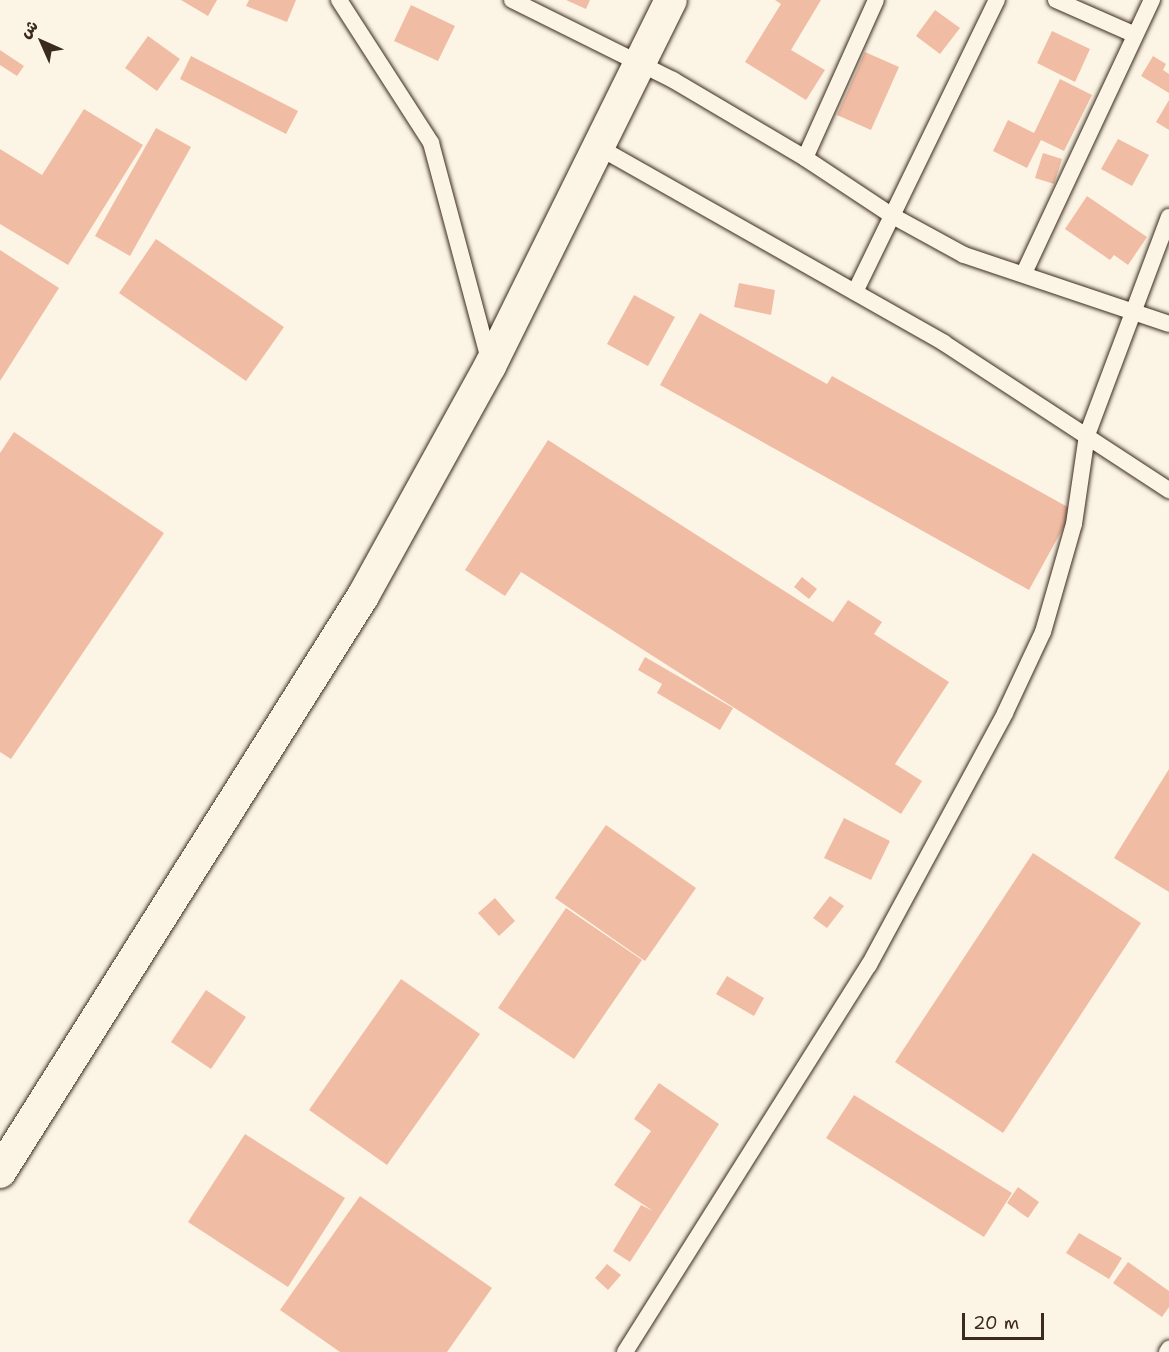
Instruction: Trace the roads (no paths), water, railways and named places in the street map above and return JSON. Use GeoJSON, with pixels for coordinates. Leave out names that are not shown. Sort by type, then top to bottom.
{"type":"FeatureCollection","features":[{"type":"Feature","properties":{"kind":"street"},"geometry":{"type":"LineString","coordinates":[[0,1172],[363,596],[490,366],[600,148],[670,0]]}},
{"type":"Feature","properties":{"kind":"lane"},"geometry":{"type":"LineString","coordinates":[[339,0],[431,142],[490,366]]}},
{"type":"Feature","properties":{"kind":"lane"},"geometry":{"type":"LineString","coordinates":[[512,0],[640,62],[805,158],[891,215],[964,255],[1024,273],[1169,324]]}},
{"type":"Feature","properties":{"kind":"lane"},"geometry":{"type":"LineString","coordinates":[[805,158],[876,0]]}},
{"type":"Feature","properties":{"kind":"lane"},"geometry":{"type":"LineString","coordinates":[[855,292],[997,0]]}},
{"type":"Feature","properties":{"kind":"lane"},"geometry":{"type":"LineString","coordinates":[[1056,0],[1133,34]]}},
{"type":"Feature","properties":{"kind":"lane"},"geometry":{"type":"LineString","coordinates":[[1024,273],[1133,34],[1152,0]]}},
{"type":"Feature","properties":{"kind":"lane"},"geometry":{"type":"LineString","coordinates":[[600,148],[944,343],[1169,490]]}},
{"type":"Feature","properties":{"kind":"lane"},"geometry":{"type":"LineString","coordinates":[[625,1352],[869,965],[1005,713],[1043,632],[1062,570],[1078,501],[1087,435],[1169,218]]}}]}
